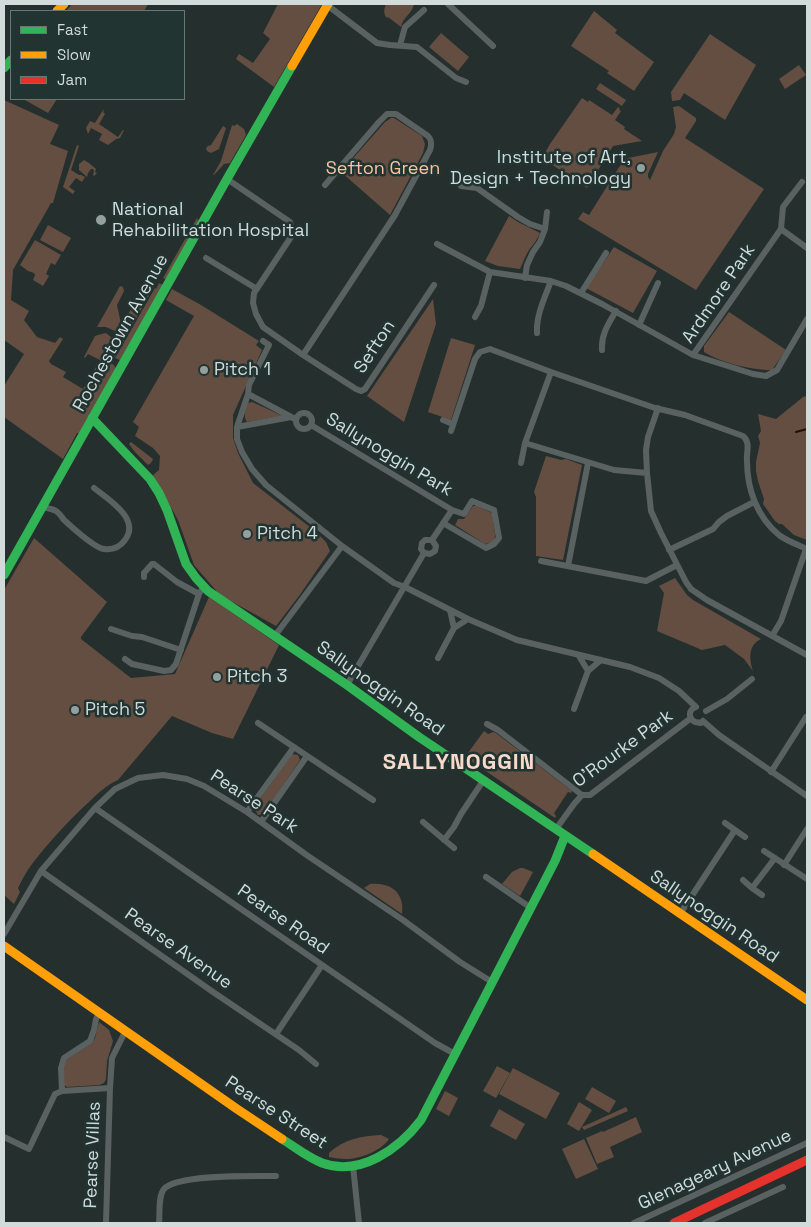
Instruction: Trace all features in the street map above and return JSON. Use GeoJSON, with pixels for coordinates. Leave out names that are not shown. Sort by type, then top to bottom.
{"type":"FeatureCollection","features":[{"type":"Feature","properties":{"kind":"street"},"geometry":{"type":"LineString","coordinates":[[328,4],[377,43],[417,46],[456,78],[466,82]]}},
{"type":"Feature","properties":{"kind":"street","name":"Rochestown Avenue"},"geometry":{"type":"LineString","coordinates":[[4,575],[226,179],[328,4]]}},
{"type":"Feature","properties":{"kind":"street"},"geometry":{"type":"LineString","coordinates":[[448,4],[493,46]]}},
{"type":"Feature","properties":{"kind":"street"},"geometry":{"type":"LineString","coordinates":[[400,45],[405,27],[424,10]]}},
{"type":"Feature","properties":{"kind":"street"},"geometry":{"type":"LineString","coordinates":[[303,355],[395,215],[430,150],[431,141],[428,136],[396,114],[387,114],[325,185]]}},
{"type":"Feature","properties":{"kind":"street"},"geometry":{"type":"LineString","coordinates":[[206,258],[257,289],[292,237],[290,222],[226,179]]}},
{"type":"Feature","properties":{"kind":"street"},"geometry":{"type":"LineString","coordinates":[[802,182],[783,207],[781,229],[807,248]]}},
{"type":"Feature","properties":{"kind":"street"},"geometry":{"type":"LineString","coordinates":[[462,186],[477,188],[518,217],[530,224],[545,229]]}},
{"type":"Feature","properties":{"kind":"street"},"geometry":{"type":"LineString","coordinates":[[525,278],[527,265],[545,229],[547,212]]}},
{"type":"Feature","properties":{"kind":"street","name":"Ardmore Park"},"geometry":{"type":"LineString","coordinates":[[781,229],[693,355],[753,374],[766,376],[777,370],[807,319]]}},
{"type":"Feature","properties":{"kind":"street"},"geometry":{"type":"LineString","coordinates":[[437,244],[490,272],[551,281],[566,286],[616,311],[693,355]]}},
{"type":"Feature","properties":{"kind":"street"},"geometry":{"type":"LineString","coordinates":[[581,293],[606,252]]}},
{"type":"Feature","properties":{"kind":"street"},"geometry":{"type":"LineString","coordinates":[[475,317],[481,306],[490,272]]}},
{"type":"Feature","properties":{"kind":"street"},"geometry":{"type":"LineString","coordinates":[[537,332],[541,308],[551,281]]}},
{"type":"Feature","properties":{"kind":"street"},"geometry":{"type":"LineString","coordinates":[[639,325],[658,283]]}},
{"type":"Feature","properties":{"kind":"street","name":"Sefton"},"geometry":{"type":"LineString","coordinates":[[257,289],[254,293],[253,303],[263,327],[303,355],[361,391],[365,390],[434,285]]}},
{"type":"Feature","properties":{"kind":"street"},"geometry":{"type":"LineString","coordinates":[[602,350],[601,342],[605,329],[616,311]]}},
{"type":"Feature","properties":{"kind":"street"},"geometry":{"type":"LineString","coordinates":[[263,341],[269,344],[249,385],[237,428],[242,452],[252,469],[266,485],[342,546],[394,583],[405,587],[347,685]]}},
{"type":"Feature","properties":{"kind":"street"},"geometry":{"type":"LineString","coordinates":[[451,431],[475,359],[480,352],[490,349],[551,372],[658,408],[685,415],[743,436],[747,439],[748,444],[746,459],[748,480],[754,502],[764,518],[779,534],[807,549],[781,621],[772,636]]}},
{"type":"Feature","properties":{"kind":"street"},"geometry":{"type":"LineString","coordinates":[[521,463],[526,443],[551,372]]}},
{"type":"Feature","properties":{"kind":"street","name":"Sallynoggin Park"},"geometry":{"type":"LineString","coordinates":[[248,394],[293,418],[300,428],[305,429],[311,426]]}},
{"type":"Feature","properties":{"kind":"street"},"geometry":{"type":"LineString","coordinates":[[658,408],[648,437],[646,450],[651,511],[669,550],[691,589],[706,600],[807,655]]}},
{"type":"Feature","properties":{"kind":"street","name":"Sallynoggin Park"},"geometry":{"type":"LineString","coordinates":[[237,428],[293,418],[301,413],[311,416],[311,426]]}},
{"type":"Feature","properties":{"kind":"street","name":"Sallynoggin Road"},"geometry":{"type":"LineString","coordinates":[[92,418],[153,484],[167,510],[186,564],[196,578],[201,590],[222,601],[347,685],[419,737],[807,1000]]}},
{"type":"Feature","properties":{"kind":"street"},"geometry":{"type":"LineString","coordinates":[[443,420],[453,424]]}},
{"type":"Feature","properties":{"kind":"street","name":"Sallynoggin Park"},"geometry":{"type":"LineString","coordinates":[[311,426],[452,510],[464,514],[472,501],[494,510],[499,538],[494,544],[486,548],[443,523]]}},
{"type":"Feature","properties":{"kind":"street"},"geometry":{"type":"LineString","coordinates":[[526,443],[614,470],[647,473]]}},
{"type":"Feature","properties":{"kind":"street"},"geometry":{"type":"LineString","coordinates":[[568,566],[588,463]]}},
{"type":"Feature","properties":{"kind":"street"},"geometry":{"type":"LineString","coordinates":[[42,507],[56,511],[98,548],[115,548],[128,536],[129,524],[117,508],[94,488]]}},
{"type":"Feature","properties":{"kind":"street"},"geometry":{"type":"LineString","coordinates":[[669,550],[713,529],[727,516],[754,502]]}},
{"type":"Feature","properties":{"kind":"street","name":"Sallynoggin Park"},"geometry":{"type":"LineString","coordinates":[[432,540],[452,510]]}},
{"type":"Feature","properties":{"kind":"street","name":"Sallynoggin Park"},"geometry":{"type":"LineString","coordinates":[[424,553],[421,548],[422,543],[425,540],[432,540]]}},
{"type":"Feature","properties":{"kind":"street","name":"Sallynoggin Park"},"geometry":{"type":"LineString","coordinates":[[424,553],[430,554],[434,551],[435,544],[432,540]]}},
{"type":"Feature","properties":{"kind":"street"},"geometry":{"type":"LineString","coordinates":[[274,637],[342,546]]}},
{"type":"Feature","properties":{"kind":"street","name":"Sallynoggin Park"},"geometry":{"type":"LineString","coordinates":[[405,587],[424,553]]}},
{"type":"Feature","properties":{"kind":"street"},"geometry":{"type":"LineString","coordinates":[[541,561],[646,581],[677,565]]}},
{"type":"Feature","properties":{"kind":"street"},"geometry":{"type":"LineString","coordinates":[[125,659],[132,664],[168,672],[174,667],[201,590],[177,582],[154,564],[144,573],[144,577]]}},
{"type":"Feature","properties":{"kind":"street","name":"O'Rourke Park"},"geometry":{"type":"LineString","coordinates":[[405,587],[468,619],[517,640],[630,667],[659,678],[696,707]]}},
{"type":"Feature","properties":{"kind":"street"},"geometry":{"type":"LineString","coordinates":[[450,610],[454,628]]}},
{"type":"Feature","properties":{"kind":"street"},"geometry":{"type":"LineString","coordinates":[[438,658],[454,628],[468,619]]}},
{"type":"Feature","properties":{"kind":"street"},"geometry":{"type":"LineString","coordinates":[[111,629],[181,650]]}},
{"type":"Feature","properties":{"kind":"street"},"geometry":{"type":"LineString","coordinates":[[579,656],[588,671]]}},
{"type":"Feature","properties":{"kind":"street"},"geometry":{"type":"LineString","coordinates":[[574,708],[588,671],[601,660]]}},
{"type":"Feature","properties":{"kind":"street"},"geometry":{"type":"LineString","coordinates":[[706,711],[727,699],[752,679]]}},
{"type":"Feature","properties":{"kind":"street"},"geometry":{"type":"LineString","coordinates":[[696,707],[701,707],[706,711],[706,716],[701,723],[695,722],[691,718],[691,710],[696,707]]}},
{"type":"Feature","properties":{"kind":"street"},"geometry":{"type":"LineString","coordinates":[[771,772],[806,717]]}},
{"type":"Feature","properties":{"kind":"street","name":"O'Rourke Park"},"geometry":{"type":"LineString","coordinates":[[556,830],[582,795],[590,795],[691,718]]}},
{"type":"Feature","properties":{"kind":"street"},"geometry":{"type":"LineString","coordinates":[[703,721],[719,736],[807,796]]}},
{"type":"Feature","properties":{"kind":"street"},"geometry":{"type":"LineString","coordinates":[[258,723],[373,800]]}},
{"type":"Feature","properties":{"kind":"street"},"geometry":{"type":"LineString","coordinates":[[487,724],[498,730],[582,795]]}},
{"type":"Feature","properties":{"kind":"street"},"geometry":{"type":"LineString","coordinates":[[247,812],[294,747]]}},
{"type":"Feature","properties":{"kind":"street"},"geometry":{"type":"LineString","coordinates":[[262,822],[307,756]]}},
{"type":"Feature","properties":{"kind":"street","name":"Pearse Park"},"geometry":{"type":"LineString","coordinates":[[4,934],[40,871],[95,808],[115,789],[130,781],[138,778],[163,775],[187,779],[204,786],[247,812],[460,962],[492,982]]}},
{"type":"Feature","properties":{"kind":"street"},"geometry":{"type":"LineString","coordinates":[[444,840],[454,828],[483,780]]}},
{"type":"Feature","properties":{"kind":"street","name":"Pearse Road"},"geometry":{"type":"LineString","coordinates":[[95,808],[435,1043],[455,1054]]}},
{"type":"Feature","properties":{"kind":"street"},"geometry":{"type":"LineString","coordinates":[[423,822],[454,848]]}},
{"type":"Feature","properties":{"kind":"street"},"geometry":{"type":"LineString","coordinates":[[725,823],[745,837]]}},
{"type":"Feature","properties":{"kind":"street"},"geometry":{"type":"LineString","coordinates":[[784,864],[807,829]]}},
{"type":"Feature","properties":{"kind":"street"},"geometry":{"type":"LineString","coordinates":[[680,914],[735,830]]}},
{"type":"Feature","properties":{"kind":"street","name":"Pearse Street"},"geometry":{"type":"LineString","coordinates":[[4,946],[125,1032],[256,1122],[314,1159],[329,1165],[353,1166],[382,1157],[415,1129],[421,1120],[555,861],[565,836]]}},
{"type":"Feature","properties":{"kind":"street"},"geometry":{"type":"LineString","coordinates":[[764,851],[807,879]]}},
{"type":"Feature","properties":{"kind":"street"},"geometry":{"type":"LineString","coordinates":[[752,888],[775,858]]}},
{"type":"Feature","properties":{"kind":"street","name":"Pearse Avenue"},"geometry":{"type":"LineString","coordinates":[[40,871],[213,992],[300,1050],[316,1064]]}},
{"type":"Feature","properties":{"kind":"street"},"geometry":{"type":"LineString","coordinates":[[486,877],[531,908]]}},
{"type":"Feature","properties":{"kind":"street"},"geometry":{"type":"LineString","coordinates":[[743,880],[762,895]]}},
{"type":"Feature","properties":{"kind":"street"},"geometry":{"type":"LineString","coordinates":[[276,1034],[322,965]]}},
{"type":"Feature","properties":{"kind":"street","name":"Pearse Villas"},"geometry":{"type":"LineString","coordinates":[[62,1090],[61,1068],[64,1058],[90,1041],[99,1013]]}},
{"type":"Feature","properties":{"kind":"street","name":"Pearse Villas"},"geometry":{"type":"LineString","coordinates":[[106,1223],[112,1058],[125,1032]]}},
{"type":"Feature","properties":{"kind":"street","name":"Pearse Villas"},"geometry":{"type":"LineString","coordinates":[[4,1137],[30,1149],[55,1094],[62,1090],[110,1088]]}},
{"type":"Feature","properties":{"kind":"street","name":"Glenageary Avenue"},"geometry":{"type":"LineString","coordinates":[[634,1223],[807,1143]]}},
{"type":"Feature","properties":{"kind":"street"},"geometry":{"type":"LineString","coordinates":[[674,1223],[807,1160]]}},
{"type":"Feature","properties":{"kind":"street"},"geometry":{"type":"LineString","coordinates":[[353,1166],[359,1223]]}},
{"type":"Feature","properties":{"kind":"street"},"geometry":{"type":"LineString","coordinates":[[159,1223],[160,1194],[173,1183],[182,1180],[276,1176]]}},
{"type":"Feature","properties":{"kind":"street"},"geometry":{"type":"LineString","coordinates":[[704,1223],[782,1187]]}},
{"type":"Feature","properties":{"kind":"green space"},"geometry":{"type":"Polygon","coordinates":[[[72,4],[148,4],[145,10],[67,10],[72,4]]]}},
{"type":"Feature","properties":{"kind":"green space"},"geometry":{"type":"Polygon","coordinates":[[[278,4],[322,4],[274,87],[236,59],[239,54],[253,63],[270,39],[263,33],[278,4]]]}},
{"type":"Feature","properties":{"kind":"green space"},"geometry":{"type":"Polygon","coordinates":[[[386,4],[414,4],[401,27],[387,18],[384,11],[386,4]]]}},
{"type":"Feature","properties":{"kind":"green space"},"geometry":{"type":"Polygon","coordinates":[[[594,11],[617,30],[615,33],[654,62],[634,91],[607,73],[609,71],[571,46],[594,11]]]}},
{"type":"Feature","properties":{"kind":"green space"},"geometry":{"type":"Polygon","coordinates":[[[441,33],[469,57],[458,71],[429,47],[441,33]]]}},
{"type":"Feature","properties":{"kind":"green space"},"geometry":{"type":"Polygon","coordinates":[[[710,34],[756,65],[725,120],[684,93],[680,100],[672,101],[671,92],[710,34]]]}},
{"type":"Feature","properties":{"kind":"green space"},"geometry":{"type":"Polygon","coordinates":[[[799,65],[806,75],[785,89],[779,79],[799,65]]]}},
{"type":"Feature","properties":{"kind":"green space"},"geometry":{"type":"Polygon","coordinates":[[[600,83],[626,100],[622,106],[596,89],[600,83]]]}},
{"type":"Feature","properties":{"kind":"green space"},"geometry":{"type":"Polygon","coordinates":[[[582,98],[588,102],[589,100],[612,115],[618,107],[621,111],[615,120],[625,127],[624,129],[642,141],[613,146],[587,188],[542,158],[582,98]]]}},
{"type":"Feature","properties":{"kind":"green space"},"geometry":{"type":"Polygon","coordinates":[[[4,100],[59,125],[50,144],[68,151],[53,203],[51,203],[13,270],[11,300],[29,311],[24,320],[37,337],[55,343],[60,337],[63,339],[49,361],[66,372],[63,377],[83,389],[100,360],[88,354],[84,357],[95,336],[106,333],[112,338],[104,354],[106,359],[116,369],[63,459],[4,417],[4,386],[24,354],[4,340],[4,100]]]}},
{"type":"Feature","properties":{"kind":"green space"},"geometry":{"type":"Polygon","coordinates":[[[25,100],[56,100],[48,113],[25,100]]]}},
{"type":"Feature","properties":{"kind":"green space"},"geometry":{"type":"Polygon","coordinates":[[[679,106],[696,118],[685,138],[764,189],[696,290],[578,219],[583,212],[589,215],[623,161],[628,158],[658,152],[648,174],[650,180],[663,151],[674,134],[676,127],[673,107],[679,106]]]}},
{"type":"Feature","properties":{"kind":"green space"},"geometry":{"type":"Polygon","coordinates":[[[103,110],[105,114],[99,124],[118,137],[124,130],[120,138],[108,145],[99,140],[102,134],[91,128],[88,134],[86,128],[90,121],[95,123],[103,110]]]}},
{"type":"Feature","properties":{"kind":"green space","name":"Sefton Green"},"geometry":{"type":"Polygon","coordinates":[[[394,118],[422,136],[425,144],[423,153],[390,215],[341,172],[385,122],[394,118]]]}},
{"type":"Feature","properties":{"kind":"green space"},"geometry":{"type":"Polygon","coordinates":[[[237,124],[244,129],[246,135],[230,163],[224,164],[213,175],[221,161],[232,125],[237,124]]]}},
{"type":"Feature","properties":{"kind":"green space"},"geometry":{"type":"Polygon","coordinates":[[[223,126],[226,128],[219,149],[211,153],[207,151],[206,148],[211,145],[223,126]]]}},
{"type":"Feature","properties":{"kind":"green space"},"geometry":{"type":"Polygon","coordinates":[[[77,145],[79,146],[71,170],[85,177],[82,182],[76,178],[69,187],[75,191],[73,194],[63,187],[77,145]]]}},
{"type":"Feature","properties":{"kind":"green space"},"geometry":{"type":"Polygon","coordinates":[[[84,160],[96,169],[95,172],[97,173],[94,176],[93,169],[88,173],[87,177],[79,170],[79,164],[84,160]]]}},
{"type":"Feature","properties":{"kind":"green space"},"geometry":{"type":"Polygon","coordinates":[[[509,216],[540,233],[520,269],[498,266],[485,261],[509,216]]]}},
{"type":"Feature","properties":{"kind":"green space"},"geometry":{"type":"Polygon","coordinates":[[[197,218],[200,221],[167,280],[163,278],[197,218]]]}},
{"type":"Feature","properties":{"kind":"green space"},"geometry":{"type":"Polygon","coordinates":[[[48,225],[71,238],[63,252],[40,240],[48,225]]]}},
{"type":"Feature","properties":{"kind":"green space"},"geometry":{"type":"Polygon","coordinates":[[[35,240],[61,255],[55,265],[51,263],[46,274],[49,276],[43,286],[33,280],[34,273],[20,265],[35,240]]]}},
{"type":"Feature","properties":{"kind":"green space"},"geometry":{"type":"Polygon","coordinates":[[[614,247],[657,271],[633,313],[586,288],[614,247]]]}},
{"type":"Feature","properties":{"kind":"green space"},"geometry":{"type":"Polygon","coordinates":[[[154,283],[156,283],[114,358],[111,356],[111,353],[125,327],[125,320],[131,309],[140,308],[154,283]]]}},
{"type":"Feature","properties":{"kind":"green space"},"geometry":{"type":"Polygon","coordinates":[[[159,283],[163,285],[122,357],[120,360],[115,358],[155,288],[159,283]]]}},
{"type":"Feature","properties":{"kind":"green space"},"geometry":{"type":"Polygon","coordinates":[[[120,286],[123,287],[124,291],[117,305],[121,324],[119,330],[115,331],[106,327],[97,327],[120,286]]]}},
{"type":"Feature","properties":{"kind":"green space"},"geometry":{"type":"Polygon","coordinates":[[[172,289],[259,341],[256,345],[262,350],[233,415],[233,438],[238,453],[253,483],[315,531],[326,542],[330,551],[276,626],[220,595],[194,565],[178,520],[153,475],[159,470],[160,456],[153,448],[135,436],[139,427],[133,422],[194,316],[166,300],[172,289]]]}},
{"type":"Feature","properties":{"kind":"green space"},"geometry":{"type":"Polygon","coordinates":[[[433,299],[436,324],[404,422],[367,396],[433,299]]]}},
{"type":"Feature","properties":{"kind":"green space"},"geometry":{"type":"Polygon","coordinates":[[[729,312],[786,350],[772,370],[737,365],[704,352],[704,346],[729,312]]]}},
{"type":"Feature","properties":{"kind":"green space"},"geometry":{"type":"Polygon","coordinates":[[[451,338],[475,345],[451,420],[428,412],[451,338]]]}},
{"type":"Feature","properties":{"kind":"green space"},"geometry":{"type":"Polygon","coordinates":[[[807,396],[807,540],[794,535],[782,524],[775,521],[763,504],[764,499],[758,481],[756,462],[760,443],[758,436],[761,431],[758,414],[776,419],[803,397],[807,396]]]}},
{"type":"Feature","properties":{"kind":"green space"},"geometry":{"type":"Polygon","coordinates":[[[252,402],[283,416],[247,422],[245,411],[248,403],[252,402]]]}},
{"type":"Feature","properties":{"kind":"green space"},"geometry":{"type":"Polygon","coordinates":[[[131,442],[153,459],[151,463],[148,465],[134,451],[129,444],[131,442]]]}},
{"type":"Feature","properties":{"kind":"green space"},"geometry":{"type":"Polygon","coordinates":[[[546,456],[561,460],[566,459],[582,465],[563,560],[536,556],[536,497],[534,492],[546,456]]]}},
{"type":"Feature","properties":{"kind":"green space"},"geometry":{"type":"Polygon","coordinates":[[[473,506],[492,513],[495,534],[493,542],[485,544],[455,525],[458,519],[464,519],[473,506]]]}},
{"type":"Feature","properties":{"kind":"green space"},"geometry":{"type":"Polygon","coordinates":[[[34,538],[107,602],[81,639],[131,678],[175,674],[209,597],[279,645],[233,739],[212,733],[172,716],[118,780],[96,795],[45,848],[24,876],[18,888],[20,892],[14,904],[4,895],[4,590],[34,538]]]}},
{"type":"Feature","properties":{"kind":"green space"},"geometry":{"type":"Polygon","coordinates":[[[675,578],[693,600],[761,639],[754,645],[751,653],[753,671],[744,659],[725,645],[702,650],[657,631],[664,593],[659,586],[675,578]]]}},
{"type":"Feature","properties":{"kind":"green space"},"geometry":{"type":"Polygon","coordinates":[[[484,731],[488,734],[496,733],[572,791],[571,793],[568,792],[554,813],[555,818],[465,757],[484,731]]]}},
{"type":"Feature","properties":{"kind":"green space"},"geometry":{"type":"Polygon","coordinates":[[[292,754],[298,755],[300,760],[264,814],[258,815],[254,808],[292,754]]]}},
{"type":"Feature","properties":{"kind":"green space"},"geometry":{"type":"Polygon","coordinates":[[[520,868],[533,872],[520,896],[502,884],[512,872],[520,868]]]}},
{"type":"Feature","properties":{"kind":"green space"},"geometry":{"type":"Polygon","coordinates":[[[370,884],[384,885],[395,890],[401,900],[402,914],[364,888],[370,884]]]}},
{"type":"Feature","properties":{"kind":"green space"},"geometry":{"type":"Polygon","coordinates":[[[99,1022],[109,1030],[113,1041],[107,1061],[106,1079],[104,1083],[99,1085],[67,1087],[64,1085],[65,1061],[92,1043],[99,1022]]]}},
{"type":"Feature","properties":{"kind":"green space"},"geometry":{"type":"Polygon","coordinates":[[[497,1066],[510,1073],[496,1098],[483,1091],[497,1066]]]}},
{"type":"Feature","properties":{"kind":"green space"},"geometry":{"type":"Polygon","coordinates":[[[513,1068],[560,1093],[546,1119],[499,1094],[513,1068]]]}},
{"type":"Feature","properties":{"kind":"green space"},"geometry":{"type":"Polygon","coordinates":[[[592,1087],[616,1101],[609,1113],[585,1099],[592,1087]]]}},
{"type":"Feature","properties":{"kind":"green space"},"geometry":{"type":"Polygon","coordinates":[[[445,1091],[458,1098],[449,1116],[436,1109],[445,1091]]]}},
{"type":"Feature","properties":{"kind":"green space"},"geometry":{"type":"Polygon","coordinates":[[[579,1102],[592,1110],[579,1131],[567,1124],[579,1102]]]}},
{"type":"Feature","properties":{"kind":"green space"},"geometry":{"type":"Polygon","coordinates":[[[626,1107],[628,1111],[584,1130],[582,1127],[626,1107]]]}},
{"type":"Feature","properties":{"kind":"green space"},"geometry":{"type":"Polygon","coordinates":[[[499,1109],[525,1124],[516,1140],[490,1126],[499,1109]]]}},
{"type":"Feature","properties":{"kind":"green space"},"geometry":{"type":"Polygon","coordinates":[[[636,1117],[642,1132],[610,1147],[614,1157],[597,1164],[586,1138],[636,1117]]]}},
{"type":"Feature","properties":{"kind":"green space"},"geometry":{"type":"Polygon","coordinates":[[[381,1135],[389,1139],[370,1154],[352,1159],[329,1157],[329,1153],[347,1141],[360,1137],[381,1135]]]}},
{"type":"Feature","properties":{"kind":"green space"},"geometry":{"type":"Polygon","coordinates":[[[584,1139],[598,1169],[576,1179],[562,1149],[584,1139]]]}},
{"type":"Feature","properties":{"kind":"waterway"},"geometry":{"type":"LineString","coordinates":[[796,432],[807,429]]}},
{"type":"Feature","properties":{"kind":"traffic: fast"},"geometry":{"type":"LineString","coordinates":[[4,68],[10,61]]}},
{"type":"Feature","properties":{"kind":"traffic: fast"},"geometry":{"type":"LineString","coordinates":[[4,575],[292,66]]}},
{"type":"Feature","properties":{"kind":"traffic: fast"},"geometry":{"type":"LineString","coordinates":[[92,418],[150,479],[167,510],[186,564],[208,591],[347,685],[419,737],[593,854]]}},
{"type":"Feature","properties":{"kind":"traffic: fast"},"geometry":{"type":"LineString","coordinates":[[282,1139],[322,1163],[350,1166],[378,1158],[402,1141],[412,1131],[421,1120],[555,861],[565,836]]}},
{"type":"Feature","properties":{"kind":"traffic: slow"},"geometry":{"type":"LineString","coordinates":[[58,10],[64,4]]}},
{"type":"Feature","properties":{"kind":"traffic: slow"},"geometry":{"type":"LineString","coordinates":[[292,66],[328,4]]}},
{"type":"Feature","properties":{"kind":"traffic: slow"},"geometry":{"type":"LineString","coordinates":[[593,854],[807,1000]]}},
{"type":"Feature","properties":{"kind":"traffic: slow"},"geometry":{"type":"LineString","coordinates":[[4,946],[282,1139]]}},
{"type":"Feature","properties":{"kind":"traffic: jam"},"geometry":{"type":"LineString","coordinates":[[674,1223],[807,1160]]}},
{"type":"Feature","properties":{"kind":"place","name":"Institute of Art, Design + Technology"},"geometry":{"type":"Point","coordinates":[641,168]}},
{"type":"Feature","properties":{"kind":"place","name":"National Rehabilitation Hospital"},"geometry":{"type":"Point","coordinates":[101,220]}},
{"type":"Feature","properties":{"kind":"place","name":"Pitch 1"},"geometry":{"type":"Point","coordinates":[204,370]}},
{"type":"Feature","properties":{"kind":"place","name":"Pitch 4"},"geometry":{"type":"Point","coordinates":[247,534]}},
{"type":"Feature","properties":{"kind":"place","name":"Pitch 3"},"geometry":{"type":"Point","coordinates":[217,677]}},
{"type":"Feature","properties":{"kind":"place","name":"Pitch 5"},"geometry":{"type":"Point","coordinates":[75,710]}},
{"type":"Feature","properties":{"kind":"district","name":"SALLYNOGGIN"},"geometry":{"type":"Point","coordinates":[459,763]}}]}
